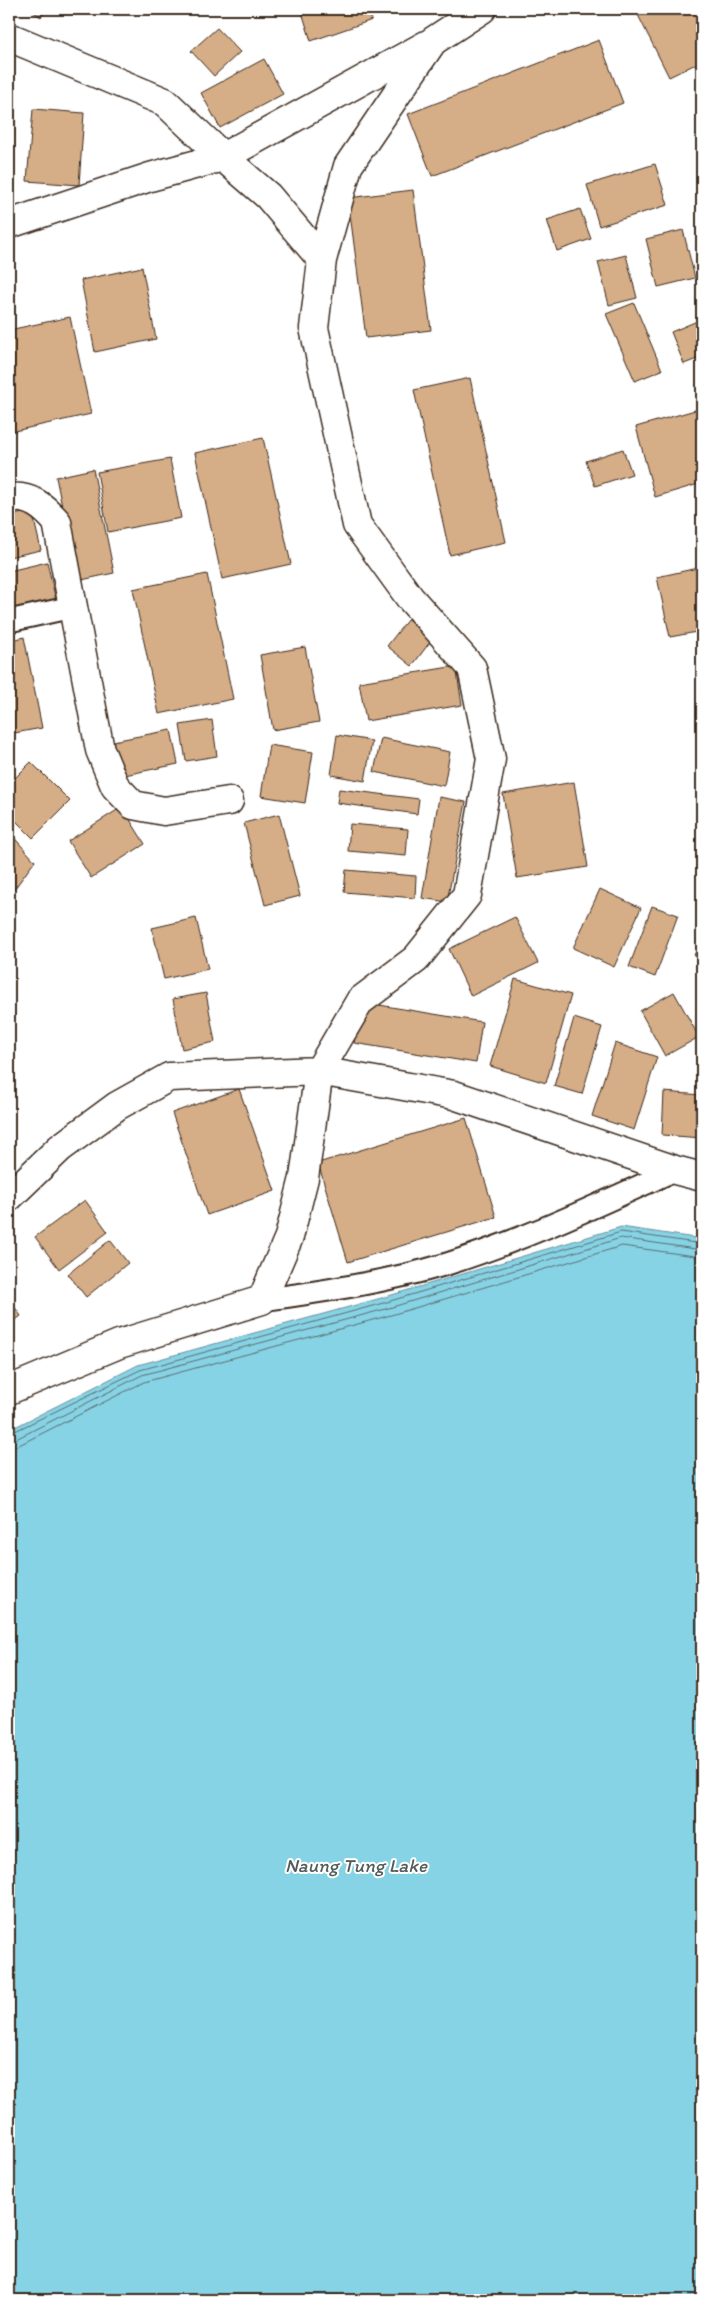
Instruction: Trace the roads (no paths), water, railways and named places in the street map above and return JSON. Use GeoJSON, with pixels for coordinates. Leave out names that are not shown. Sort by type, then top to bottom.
{"type":"FeatureCollection","features":[{"type":"Feature","properties":{"kind":"street"},"geometry":{"type":"LineString","coordinates":[[9,224],[150,177],[223,157],[433,41],[482,9]]}},
{"type":"Feature","properties":{"kind":"street"},"geometry":{"type":"LineString","coordinates":[[9,37],[165,102],[223,157],[268,196],[322,260]]}},
{"type":"Feature","properties":{"kind":"street"},"geometry":{"type":"LineString","coordinates":[[9,1390],[119,1344],[262,1300],[289,1237],[294,1220],[304,1178],[319,1071],[360,1001],[416,959],[467,895],[491,759],[472,668],[410,598],[356,525],[314,328],[322,260],[348,166],[433,41]]}},
{"type":"Feature","properties":{"kind":"street"},"geometry":{"type":"LineString","coordinates":[[9,498],[19,497],[43,506],[56,522],[100,750],[114,786],[133,805],[164,811],[229,801]]}},
{"type":"Feature","properties":{"kind":"street"},"geometry":{"type":"LineString","coordinates":[[9,1197],[60,1148],[117,1106],[169,1077],[319,1071],[454,1094],[675,1170],[702,1177]]}},
{"type":"Feature","properties":{"kind":"lane"},"geometry":{"type":"LineString","coordinates":[[9,621],[72,607]]}},
{"type":"Feature","properties":{"kind":"lane"},"geometry":{"type":"LineString","coordinates":[[262,1300],[361,1286],[447,1264],[539,1231],[675,1170]]}},
{"type":"Feature","properties":{"kind":"water","name":"Naung Tung Lake"},"geometry":{"type":"Polygon","coordinates":[[[621,1227],[702,1239],[702,2300],[9,2300],[9,1430],[138,1365],[385,1297],[621,1227]]]}}]}
